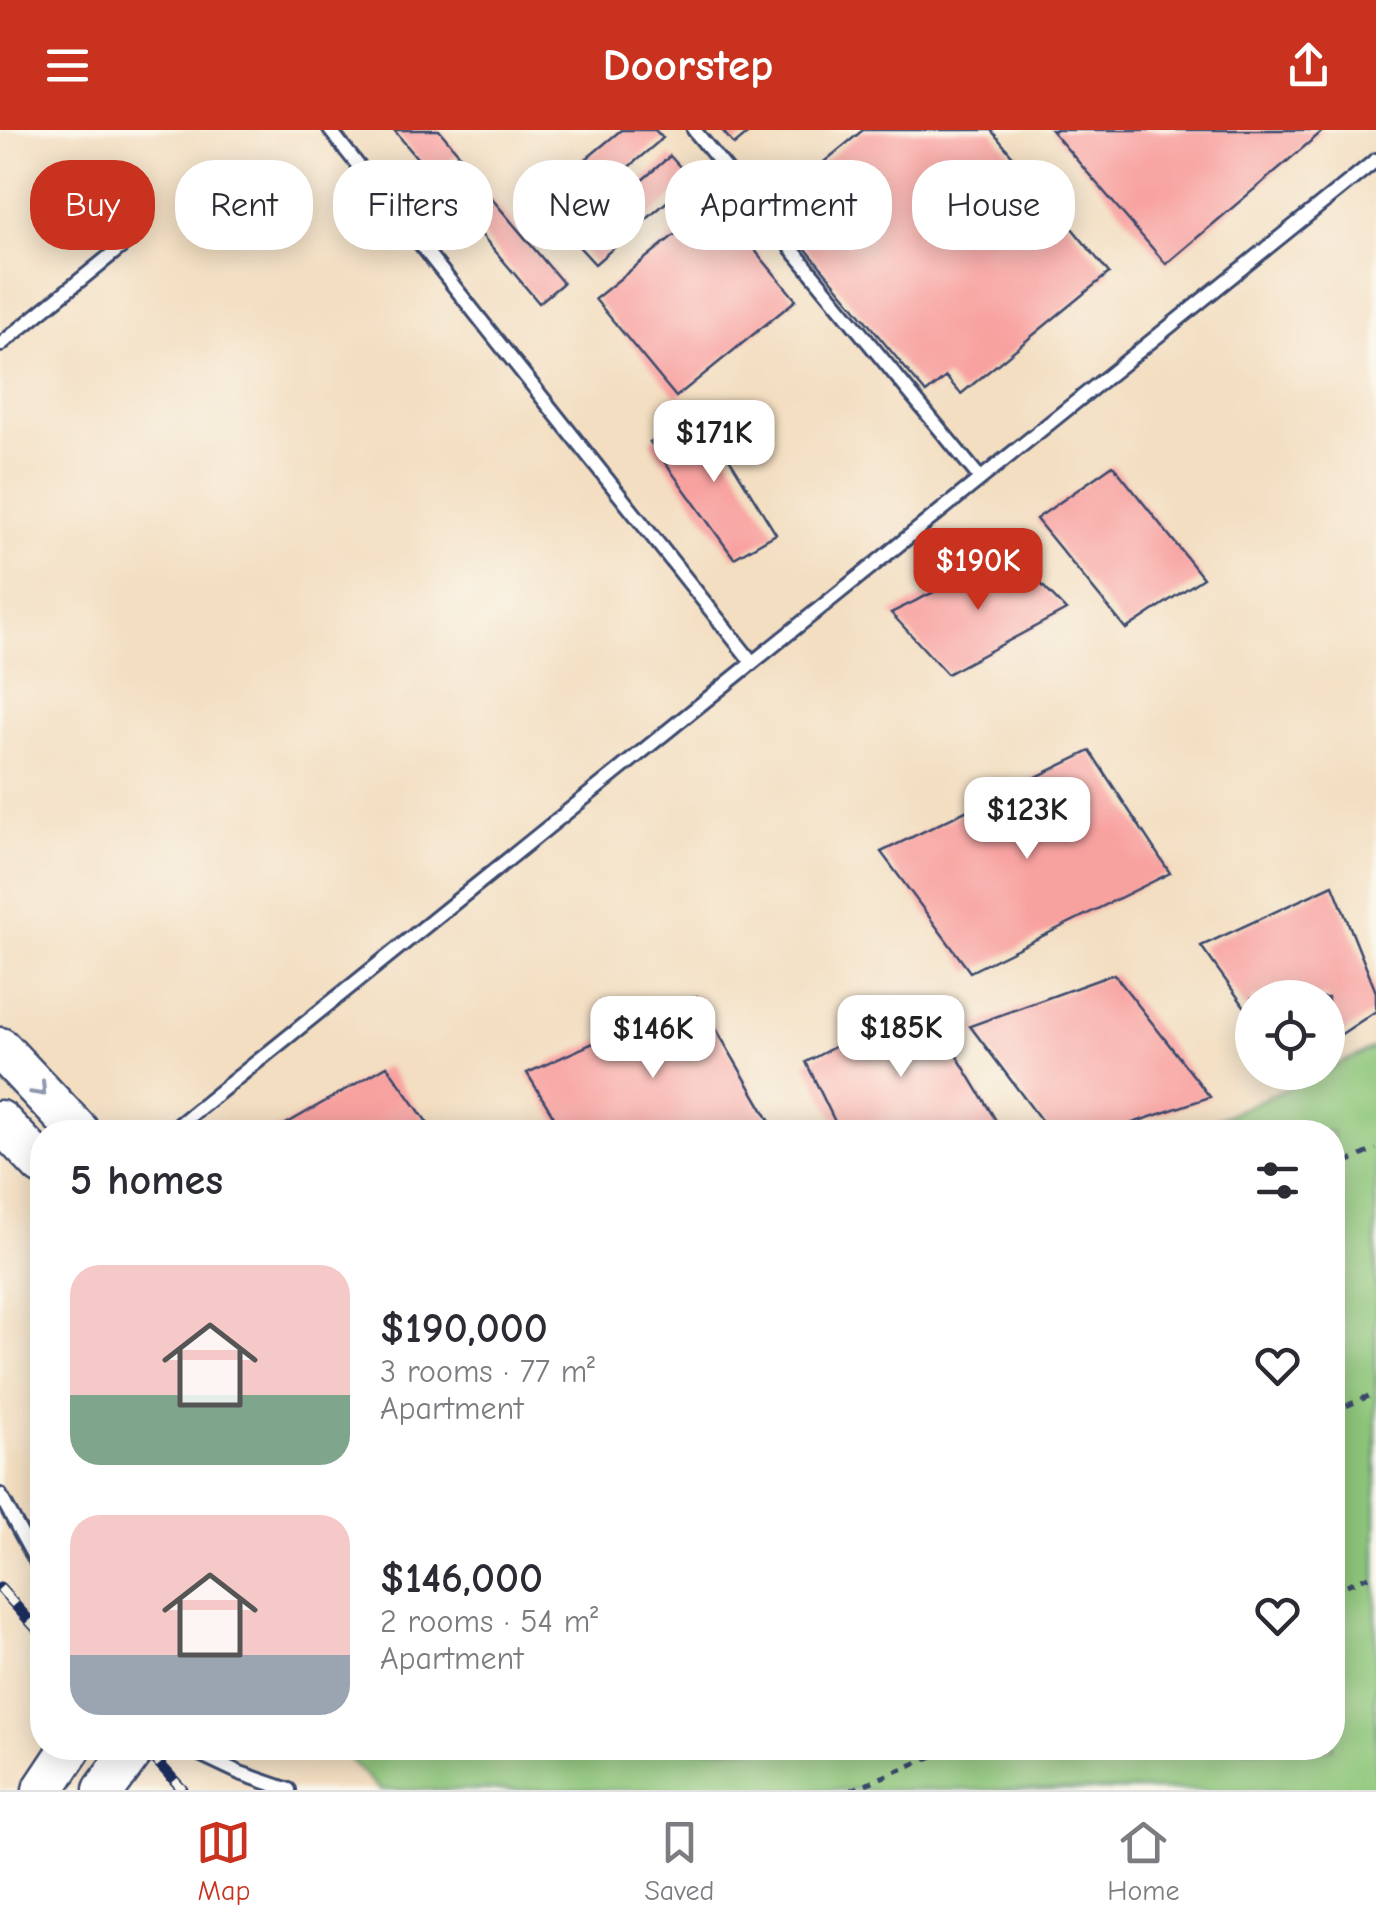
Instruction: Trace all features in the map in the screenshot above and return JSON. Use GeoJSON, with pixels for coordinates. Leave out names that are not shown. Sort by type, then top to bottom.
{"type":"FeatureCollection","features":[{"type":"Feature","properties":{"kind":"main road"},"geometry":{"type":"LineString","coordinates":[[0,1048],[68,1120]]}},
{"type":"Feature","properties":{"kind":"main road"},"geometry":{"type":"LineString","coordinates":[[0,1121],[30,1153]]}},
{"type":"Feature","properties":{"kind":"main road"},"geometry":{"type":"LineString","coordinates":[[42,1790],[63,1760]]}},
{"type":"Feature","properties":{"kind":"main road"},"geometry":{"type":"LineString","coordinates":[[104,1790],[126,1760]]}},
{"type":"Feature","properties":{"kind":"lane"},"geometry":{"type":"LineString","coordinates":[[330,130],[752,662]]}},
{"type":"Feature","properties":{"kind":"lane"},"geometry":{"type":"LineString","coordinates":[[694,130],[980,478]]}},
{"type":"Feature","properties":{"kind":"lane"},"geometry":{"type":"LineString","coordinates":[[185,1120],[1376,160]]}},
{"type":"Feature","properties":{"kind":"lane"},"geometry":{"type":"LineString","coordinates":[[0,345],[117,250]]}},
{"type":"Feature","properties":{"kind":"lane"},"geometry":{"type":"LineString","coordinates":[[0,1495],[30,1550]]}},
{"type":"Feature","properties":{"kind":"lane"},"geometry":{"type":"LineString","coordinates":[[212,1760],[290,1790]]}},
{"type":"Feature","properties":{"kind":"path"},"geometry":{"type":"LineString","coordinates":[[1345,1163],[1376,1149]]}},
{"type":"Feature","properties":{"kind":"path"},"geometry":{"type":"LineString","coordinates":[[1345,1406],[1376,1392]]}},
{"type":"Feature","properties":{"kind":"path"},"geometry":{"type":"LineString","coordinates":[[1345,1585],[1376,1572]]}},
{"type":"Feature","properties":{"kind":"path"},"geometry":{"type":"LineString","coordinates":[[851,1790],[925,1760]]}},
{"type":"Feature","properties":{"kind":"green space"},"geometry":{"type":"Polygon","coordinates":[[[1376,1047],[1376,1790],[380,1790],[350,1760],[1345,1760],[1345,1120],[1217,1120],[1283,1090],[1345,1090],[1345,1061],[1376,1047]]]}},
{"type":"Feature","properties":{"kind":"building"},"geometry":{"type":"Polygon","coordinates":[[[394,130],[439,130],[459,154],[451,160],[419,160],[394,130]]]}},
{"type":"Feature","properties":{"kind":"building"},"geometry":{"type":"Polygon","coordinates":[[[621,130],[655,130],[663,138],[637,160],[585,160],[621,130]]]}},
{"type":"Feature","properties":{"kind":"building"},"geometry":{"type":"Polygon","coordinates":[[[722,130],[752,130],[734,145],[722,130]]]}},
{"type":"Feature","properties":{"kind":"building"},"geometry":{"type":"Polygon","coordinates":[[[863,130],[991,130],[1016,160],[912,160],[912,250],[1075,250],[1075,232],[1109,273],[961,394],[946,377],[926,393],[807,250],[892,250],[892,160],[826,160],[863,130]]]}},
{"type":"Feature","properties":{"kind":"building"},"geometry":{"type":"Polygon","coordinates":[[[1051,130],[1324,130],[1166,264],[1051,130]]]}},
{"type":"Feature","properties":{"kind":"building"},"geometry":{"type":"Polygon","coordinates":[[[665,160],[665,203],[645,221],[645,178],[665,160]]]}},
{"type":"Feature","properties":{"kind":"building"},"geometry":{"type":"Polygon","coordinates":[[[493,200],[513,224],[513,250],[535,250],[563,283],[539,303],[493,249],[493,200]]]}},
{"type":"Feature","properties":{"kind":"building"},"geometry":{"type":"Polygon","coordinates":[[[665,242],[665,250],[755,250],[796,300],[676,397],[595,299],[665,242]]]}},
{"type":"Feature","properties":{"kind":"building"},"geometry":{"type":"Polygon","coordinates":[[[582,250],[611,250],[595,264],[582,250]]]}},
{"type":"Feature","properties":{"kind":"building"},"geometry":{"type":"Polygon","coordinates":[[[701,413],[776,534],[734,558],[650,442],[701,413]]]}},
{"type":"Feature","properties":{"kind":"building"},"geometry":{"type":"Polygon","coordinates":[[[1113,465],[1203,578],[1126,629],[1036,519],[1113,465]]]}},
{"type":"Feature","properties":{"kind":"building"},"geometry":{"type":"Polygon","coordinates":[[[1012,554],[1066,610],[947,674],[891,613],[1012,554]]]}},
{"type":"Feature","properties":{"kind":"building"},"geometry":{"type":"Polygon","coordinates":[[[1090,751],[1170,873],[970,972],[881,852],[1090,751]]]}},
{"type":"Feature","properties":{"kind":"building"},"geometry":{"type":"Polygon","coordinates":[[[1333,885],[1376,992],[1376,1011],[1345,1032],[1345,980],[1235,980],[1235,993],[1201,946],[1333,885]]]}},
{"type":"Feature","properties":{"kind":"building"},"geometry":{"type":"Polygon","coordinates":[[[1114,974],[1210,1097],[1142,1120],[1041,1120],[970,1026],[1114,974]]]}},
{"type":"Feature","properties":{"kind":"building"},"geometry":{"type":"Polygon","coordinates":[[[697,996],[769,1120],[556,1120],[527,1073],[697,996]]]}},
{"type":"Feature","properties":{"kind":"building"},"geometry":{"type":"Polygon","coordinates":[[[923,1000],[996,1120],[834,1120],[806,1062],[923,1000]]]}},
{"type":"Feature","properties":{"kind":"building"},"geometry":{"type":"Polygon","coordinates":[[[387,1066],[425,1120],[293,1120],[387,1066]]]}},
{"type":"Feature","properties":{"kind":"railway"},"geometry":{"type":"LineString","coordinates":[[0,1588],[30,1622]]}},
{"type":"Feature","properties":{"kind":"railway"},"geometry":{"type":"LineString","coordinates":[[156,1760],[183,1790]]}}]}
